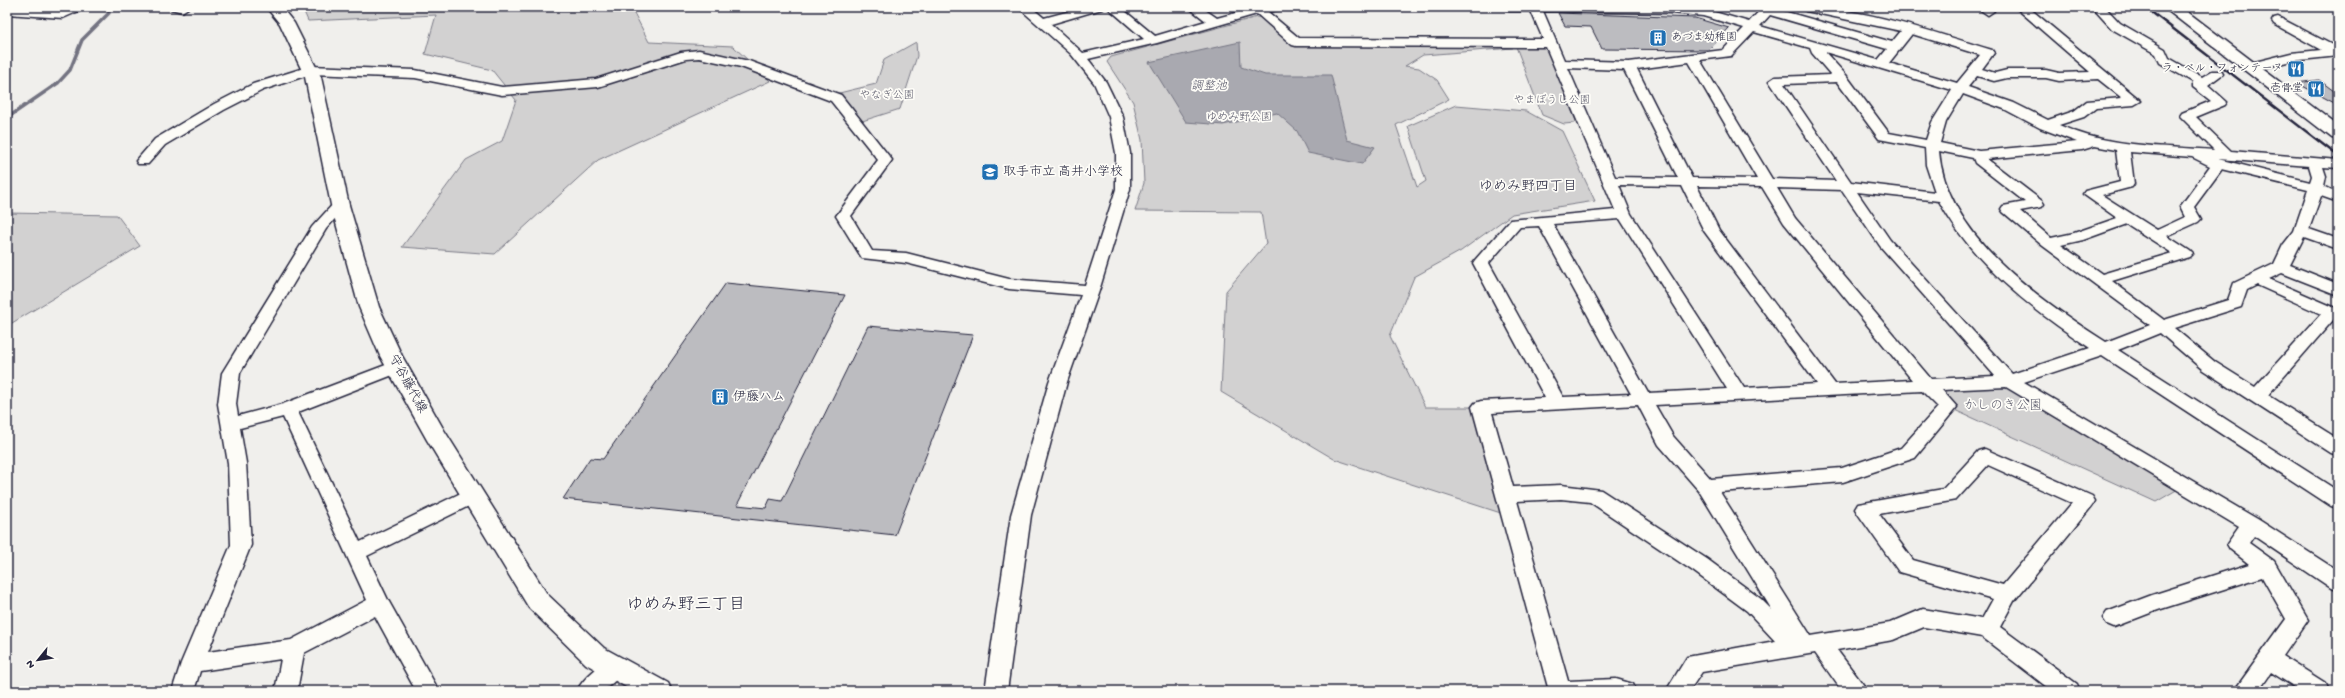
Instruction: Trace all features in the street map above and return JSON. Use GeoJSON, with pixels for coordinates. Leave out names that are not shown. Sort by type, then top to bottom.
{"type":"FeatureCollection","features":[{"type":"Feature","properties":{"kind":"highway"},"geometry":{"type":"LineString","coordinates":[[2171,7],[2338,134]]}},
{"type":"Feature","properties":{"kind":"main road","name":"守谷藤代線"},"geometry":{"type":"LineString","coordinates":[[273,7],[287,23],[310,70],[340,205],[369,307],[397,367],[472,496],[538,601],[595,656],[658,691]]}},
{"type":"Feature","properties":{"kind":"street"},"geometry":{"type":"LineString","coordinates":[[7,10],[63,14],[82,7]]}},
{"type":"Feature","properties":{"kind":"street"},"geometry":{"type":"LineString","coordinates":[[996,691],[1021,515],[1058,382],[1092,291],[1122,189],[1123,153],[1116,117],[1100,82],[1081,57],[1024,7]]}},
{"type":"Feature","properties":{"kind":"street"},"geometry":{"type":"LineString","coordinates":[[1042,22],[1098,7]]}},
{"type":"Feature","properties":{"kind":"street"},"geometry":{"type":"LineString","coordinates":[[1113,7],[1153,40]]}},
{"type":"Feature","properties":{"kind":"street"},"geometry":{"type":"LineString","coordinates":[[1194,7],[1214,22]]}},
{"type":"Feature","properties":{"kind":"street"},"geometry":{"type":"LineString","coordinates":[[1081,57],[1153,40],[1257,8],[1279,7]]}},
{"type":"Feature","properties":{"kind":"street"},"geometry":{"type":"LineString","coordinates":[[1509,7],[1671,8],[1704,13],[1960,89],[2015,109],[2045,125],[2076,138],[2122,147],[2191,152],[2222,159],[2316,188],[2338,198]]}},
{"type":"Feature","properties":{"kind":"street"},"geometry":{"type":"LineString","coordinates":[[1535,7],[1558,64],[1624,214],[1739,394]]}},
{"type":"Feature","properties":{"kind":"street"},"geometry":{"type":"LineString","coordinates":[[1806,7],[1909,29],[1986,51],[1988,53],[1960,89],[1937,128],[1932,146],[1935,171],[1944,197],[1962,227],[2009,279],[2054,314],[2338,501]]}},
{"type":"Feature","properties":{"kind":"street"},"geometry":{"type":"LineString","coordinates":[[2021,7],[2086,61],[2099,75],[2134,101],[2092,104],[2079,114],[2045,125]]}},
{"type":"Feature","properties":{"kind":"street"},"geometry":{"type":"LineString","coordinates":[[2098,7],[2116,26],[2161,52],[2164,60],[2203,83]]}},
{"type":"Feature","properties":{"kind":"street"},"geometry":{"type":"LineString","coordinates":[[1257,8],[1296,42],[1549,43]]}},
{"type":"Feature","properties":{"kind":"street"},"geometry":{"type":"LineString","coordinates":[[1558,64],[1629,66],[1727,53],[1769,8],[1895,47]]}},
{"type":"Feature","properties":{"kind":"street"},"geometry":{"type":"LineString","coordinates":[[2278,21],[2336,52]]}},
{"type":"Feature","properties":{"kind":"street"},"geometry":{"type":"LineString","coordinates":[[1881,65],[1909,29]]}},
{"type":"Feature","properties":{"kind":"street"},"geometry":{"type":"LineString","coordinates":[[1817,46],[1816,50],[1841,78],[1884,136],[1979,156],[2082,146],[2091,142]]}},
{"type":"Feature","properties":{"kind":"street"},"geometry":{"type":"LineString","coordinates":[[2251,67],[2291,57],[2336,52]]}},
{"type":"Feature","properties":{"kind":"street"},"geometry":{"type":"LineString","coordinates":[[143,161],[160,142],[219,107],[258,87],[310,70],[415,74],[502,91],[568,88],[598,84],[685,55],[709,55],[745,64],[836,98],[885,160],[843,216],[867,255],[906,258],[1009,284],[1092,291]]}},
{"type":"Feature","properties":{"kind":"street"},"geometry":{"type":"LineString","coordinates":[[1692,58],[1788,220],[1926,385],[1948,407],[1908,453],[1843,475],[1706,486]]}},
{"type":"Feature","properties":{"kind":"street"},"geometry":{"type":"LineString","coordinates":[[1629,66],[1712,231],[1830,389]]}},
{"type":"Feature","properties":{"kind":"street"},"geometry":{"type":"LineString","coordinates":[[1975,71],[1994,77],[2007,74],[2046,74],[2059,77],[2099,75]]}},
{"type":"Feature","properties":{"kind":"street"},"geometry":{"type":"LineString","coordinates":[[2217,74],[2203,83],[2198,84],[2220,102],[2187,116],[2222,159],[2338,164]]}},
{"type":"Feature","properties":{"kind":"street"},"geometry":{"type":"LineString","coordinates":[[1841,78],[1775,81],[1885,244],[2009,381],[2252,526],[2338,582]]}},
{"type":"Feature","properties":{"kind":"street"},"geometry":{"type":"LineString","coordinates":[[2100,280],[2185,254],[2127,219],[2090,194],[2127,184],[2122,147]]}},
{"type":"Feature","properties":{"kind":"street"},"geometry":{"type":"LineString","coordinates":[[1979,156],[1980,160],[2037,204],[2008,209],[2048,243],[2162,326],[2209,366],[2338,448]]}},
{"type":"Feature","properties":{"kind":"street"},"geometry":{"type":"LineString","coordinates":[[2155,236],[2193,219],[2187,207],[2222,159]]}},
{"type":"Feature","properties":{"kind":"street"},"geometry":{"type":"LineString","coordinates":[[1625,691],[1616,689],[1560,691],[1481,407],[2009,381],[2105,349],[2162,326],[2235,303],[2240,287],[2281,267],[2291,245],[2301,231],[2316,188],[2319,176],[2315,163]]}},
{"type":"Feature","properties":{"kind":"street"},"geometry":{"type":"LineString","coordinates":[[1610,181],[1767,183],[1846,186],[1944,197]]}},
{"type":"Feature","properties":{"kind":"street"},"geometry":{"type":"LineString","coordinates":[[182,691],[241,544],[237,463],[232,424],[227,404],[231,373],[262,319],[320,227],[340,205]]}},
{"type":"Feature","properties":{"kind":"street"},"geometry":{"type":"LineString","coordinates":[[1557,403],[1481,263],[1515,223],[1624,214]]}},
{"type":"Feature","properties":{"kind":"street"},"geometry":{"type":"LineString","coordinates":[[2048,243],[2078,237],[2127,219]]}},
{"type":"Feature","properties":{"kind":"street"},"geometry":{"type":"LineString","coordinates":[[1543,220],[1666,440],[1706,486],[1807,645]]}},
{"type":"Feature","properties":{"kind":"street"},"geometry":{"type":"LineString","coordinates":[[2301,231],[2338,244]]}},
{"type":"Feature","properties":{"kind":"street"},"geometry":{"type":"LineString","coordinates":[[2281,267],[2338,290]]}},
{"type":"Feature","properties":{"kind":"street"},"geometry":{"type":"LineString","coordinates":[[2256,279],[2334,313],[2256,397]]}},
{"type":"Feature","properties":{"kind":"street"},"geometry":{"type":"LineString","coordinates":[[232,424],[288,410],[397,367]]}},
{"type":"Feature","properties":{"kind":"street"},"geometry":{"type":"LineString","coordinates":[[288,410],[379,604],[428,691]]}},
{"type":"Feature","properties":{"kind":"street"},"geometry":{"type":"LineString","coordinates":[[1986,629],[2007,595],[2086,501],[1985,456],[1949,495],[1865,510],[1906,566],[2007,595]]}},
{"type":"Feature","properties":{"kind":"street"},"geometry":{"type":"LineString","coordinates":[[1504,494],[1561,492],[1594,495],[1700,565],[1754,605],[1807,645],[1857,691]]}},
{"type":"Feature","properties":{"kind":"street"},"geometry":{"type":"LineString","coordinates":[[355,553],[472,496]]}},
{"type":"Feature","properties":{"kind":"street"},"geometry":{"type":"LineString","coordinates":[[2245,691],[2298,620],[2267,567],[2237,544],[2252,526]]}},
{"type":"Feature","properties":{"kind":"street"},"geometry":{"type":"LineString","coordinates":[[2114,618],[2152,603],[2267,567]]}},
{"type":"Feature","properties":{"kind":"street"},"geometry":{"type":"LineString","coordinates":[[192,663],[294,648],[379,604]]}},
{"type":"Feature","properties":{"kind":"street"},"geometry":{"type":"LineString","coordinates":[[1677,691],[1695,664],[1894,631],[1923,618],[1986,629],[2069,691]]}},
{"type":"Feature","properties":{"kind":"street"},"geometry":{"type":"LineString","coordinates":[[286,691],[294,648]]}},
{"type":"Feature","properties":{"kind":"street"},"geometry":{"type":"LineString","coordinates":[[2269,659],[2319,691]]}},
{"type":"Feature","properties":{"kind":"street"},"geometry":{"type":"LineString","coordinates":[[588,691],[615,667]]}},
{"type":"Feature","properties":{"kind":"green space"},"geometry":{"type":"Polygon","coordinates":[[[302,7],[631,7],[649,42],[733,46],[770,81],[598,160],[495,254],[402,247],[466,160],[502,141],[516,100],[492,70],[425,54],[436,15],[308,21],[302,7]]]}},
{"type":"Feature","properties":{"kind":"green space","name":"ゆめみ野公園"},"geometry":{"type":"Polygon","coordinates":[[[1257,17],[1262,18],[1295,43],[1512,46],[1513,48],[1423,55],[1405,66],[1419,68],[1437,80],[1449,99],[1396,125],[1417,187],[1426,181],[1408,126],[1456,105],[1526,111],[1562,131],[1595,201],[1512,214],[1461,251],[1414,277],[1390,336],[1425,407],[1481,407],[1510,516],[1334,459],[1221,392],[1226,291],[1266,244],[1261,212],[1135,211],[1144,183],[1142,140],[1133,102],[1107,62],[1111,57],[1257,17]]]}},
{"type":"Feature","properties":{"kind":"green space","name":"やなぎ公園"},"geometry":{"type":"Polygon","coordinates":[[[916,42],[917,56],[900,109],[856,123],[831,95],[876,84],[884,60],[916,42]]]}},
{"type":"Feature","properties":{"kind":"green space","name":"やまぼうし公園"},"geometry":{"type":"Polygon","coordinates":[[[1515,44],[1546,47],[1576,121],[1575,123],[1564,124],[1542,115],[1515,44]]]}},
{"type":"Feature","properties":{"kind":"green space"},"geometry":{"type":"Polygon","coordinates":[[[7,213],[117,215],[140,246],[7,326],[7,213]]]}},
{"type":"Feature","properties":{"kind":"green space","name":"かしのき公園"},"geometry":{"type":"Polygon","coordinates":[[[2009,381],[2185,485],[2156,502],[1948,407],[1926,385],[2009,381]]]}},
{"type":"Feature","properties":{"kind":"water","name":"調整池"},"geometry":{"type":"Polygon","coordinates":[[[1240,42],[1241,67],[1265,75],[1331,75],[1347,140],[1375,147],[1362,164],[1308,153],[1297,131],[1277,113],[1223,125],[1186,122],[1149,62],[1240,42]]]}},
{"type":"Feature","properties":{"kind":"building","name":"あづま幼稚園"},"geometry":{"type":"Polygon","coordinates":[[[1558,13],[1695,18],[1729,28],[1709,50],[1602,49],[1591,27],[1565,26],[1558,13]]]}},
{"type":"Feature","properties":{"kind":"building"},"geometry":{"type":"Polygon","coordinates":[[[2319,80],[2338,94],[2338,105],[2297,83],[2319,80]]]}},
{"type":"Feature","properties":{"kind":"building","name":"伊藤ハム"},"geometry":{"type":"Polygon","coordinates":[[[726,283],[845,295],[737,505],[766,508],[770,499],[782,501],[868,326],[973,335],[895,535],[563,499],[590,458],[603,459],[726,283]]]}},
{"type":"Feature","properties":{"kind":"waterway"},"geometry":{"type":"LineString","coordinates":[[7,118],[58,83],[70,70],[82,40],[109,13],[108,7]]}},
{"type":"Feature","properties":{"kind":"railway"},"geometry":{"type":"LineString","coordinates":[[2145,7],[2338,156]]}},
{"type":"Feature","properties":{"kind":"place","name":"あづま幼稚園"},"geometry":{"type":"Point","coordinates":[1658,38]}},
{"type":"Feature","properties":{"kind":"place","name":"ラ・ベル・フォンテーヌ"},"geometry":{"type":"Point","coordinates":[2296,69]}},
{"type":"Feature","properties":{"kind":"place","name":"壱骨堂"},"geometry":{"type":"Point","coordinates":[2316,89]}},
{"type":"Feature","properties":{"kind":"place","name":"取手市立 高井小学校"},"geometry":{"type":"Point","coordinates":[990,172]}},
{"type":"Feature","properties":{"kind":"place","name":"伊藤ハム"},"geometry":{"type":"Point","coordinates":[720,397]}},
{"type":"Feature","properties":{"kind":"district","name":"ゆめみ野四丁目"},"geometry":{"type":"Point","coordinates":[1528,187]}},
{"type":"Feature","properties":{"kind":"district","name":"ゆめみ野三丁目"},"geometry":{"type":"Point","coordinates":[686,606]}}]}
